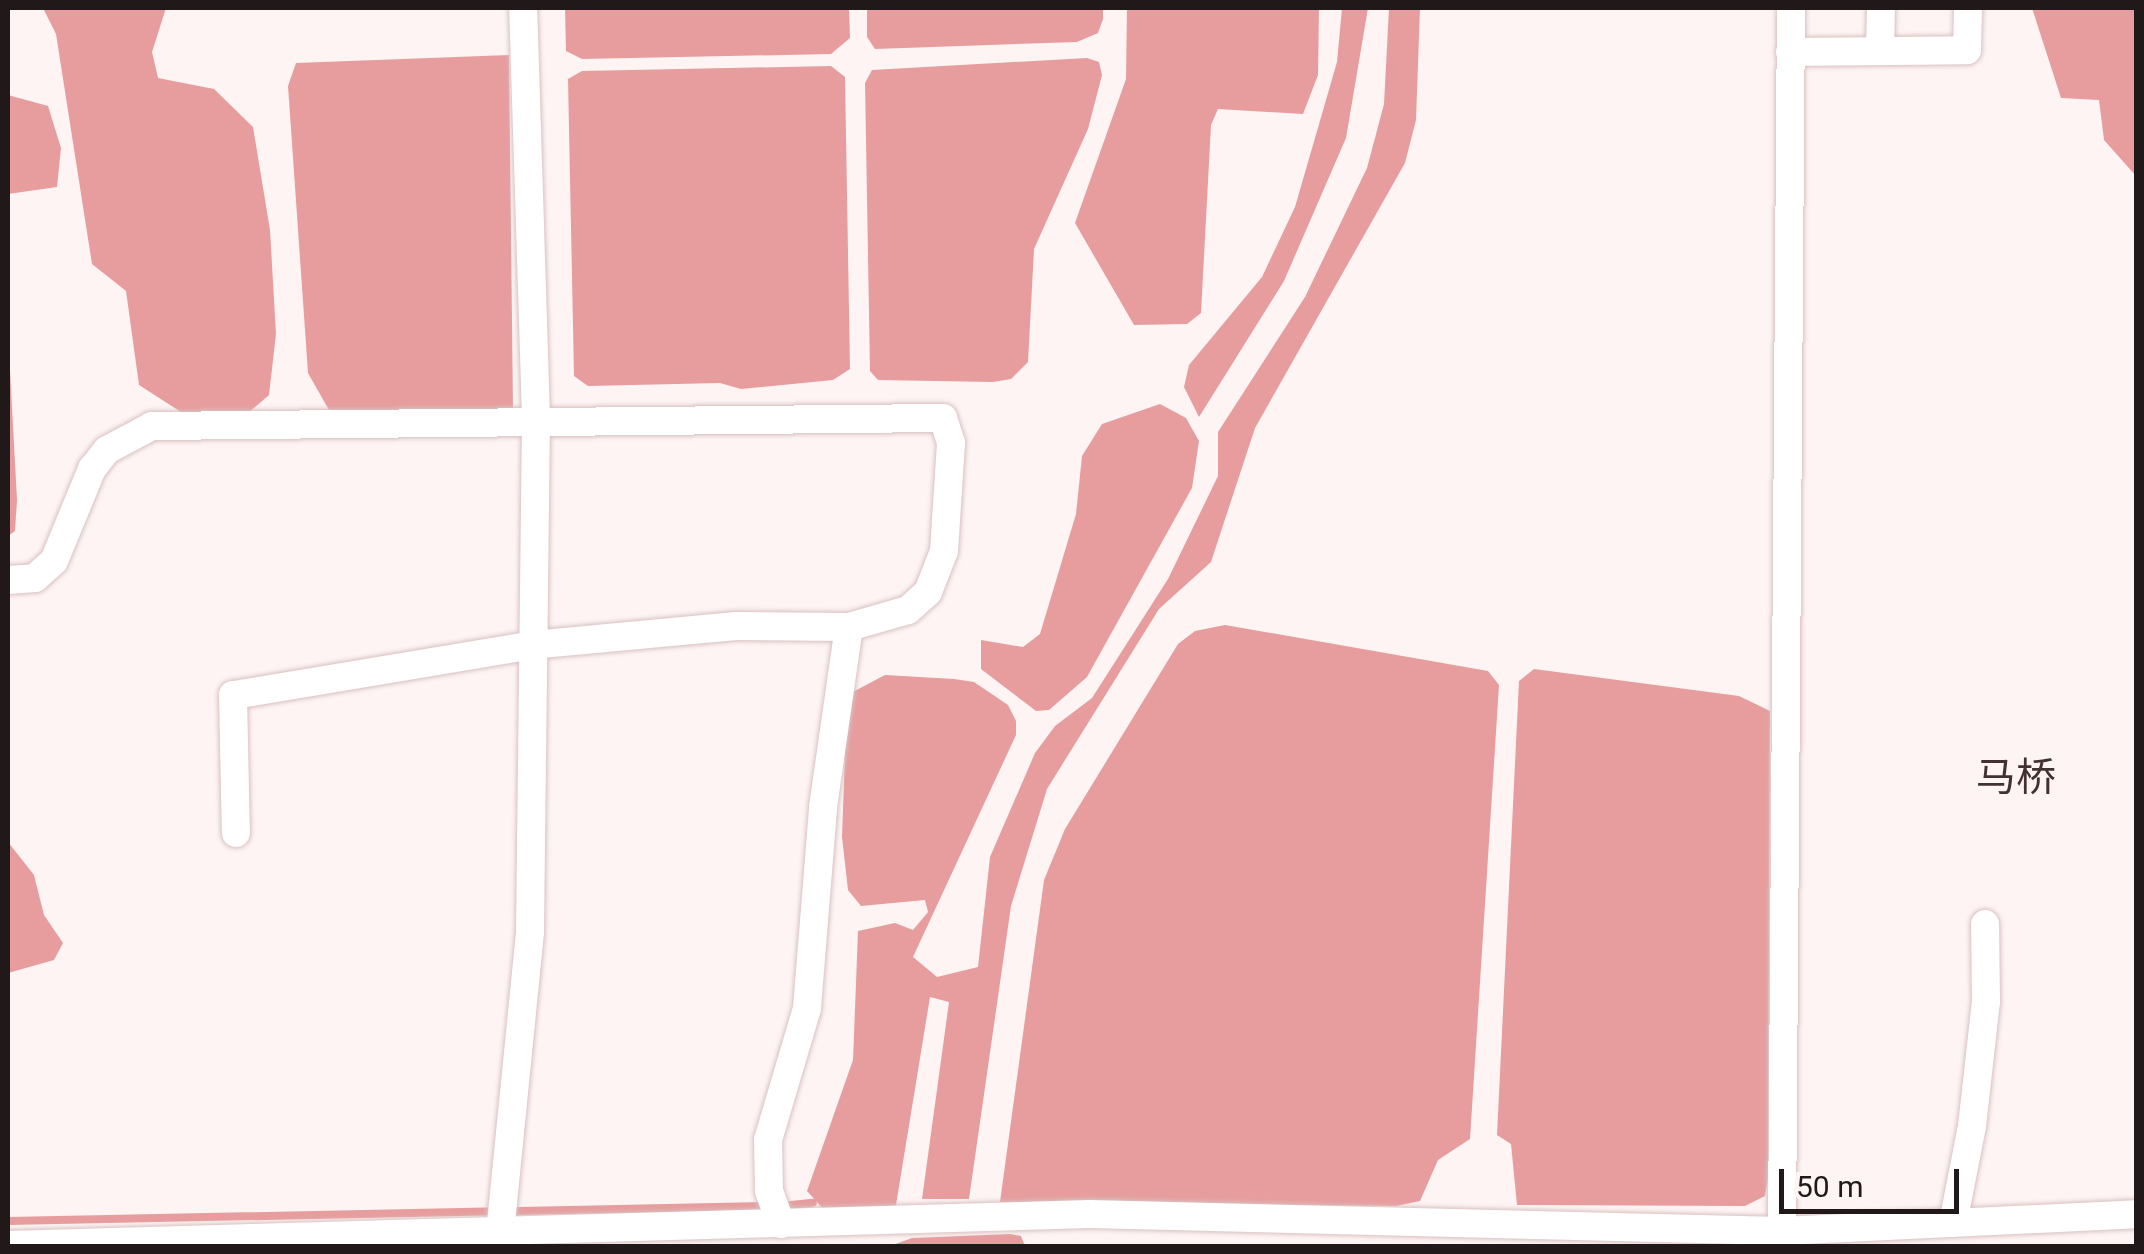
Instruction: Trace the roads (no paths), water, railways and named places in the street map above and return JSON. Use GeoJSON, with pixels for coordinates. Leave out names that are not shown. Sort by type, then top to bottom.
{"type":"FeatureCollection","features":[{"type":"Feature","properties":{"kind":"street"},"geometry":{"type":"LineString","coordinates":[[500,1233],[530,932],[536,417],[523,8]]}},
{"type":"Feature","properties":{"kind":"street"},"geometry":{"type":"LineString","coordinates":[[1782,1231],[1790,8]]}},
{"type":"Feature","properties":{"kind":"street"},"geometry":{"type":"LineString","coordinates":[[1880,51],[1881,8]]}},
{"type":"Feature","properties":{"kind":"street"},"geometry":{"type":"LineString","coordinates":[[1790,52],[1968,50],[1968,8]]}},
{"type":"Feature","properties":{"kind":"street"},"geometry":{"type":"LineString","coordinates":[[8,580],[35,578],[54,561],[92,469],[107,450],[152,426],[516,424],[536,417],[943,418],[951,443],[944,550],[928,592],[892,618],[849,626],[736,626],[533,645],[232,696],[236,833]]}},
{"type":"Feature","properties":{"kind":"street"},"geometry":{"type":"LineString","coordinates":[[781,1224],[769,1190],[768,1140],[808,1008],[823,806],[849,626]]}},
{"type":"Feature","properties":{"kind":"street"},"geometry":{"type":"LineString","coordinates":[[1953,1222],[1972,1126],[1986,1002],[1985,924]]}},
{"type":"Feature","properties":{"kind":"street"},"geometry":{"type":"LineString","coordinates":[[8,1245],[1090,1214],[1782,1231],[2136,1214]]}},
{"type":"Feature","properties":{"kind":"waterway"},"geometry":{"type":"LineString","coordinates":[[782,1206],[813,1203]]}},
{"type":"Feature","properties":{"kind":"waterway"},"geometry":{"type":"LineString","coordinates":[[8,1221],[768,1206]]}},
{"type":"Feature","properties":{"kind":"district","name":"马桥"},"geometry":{"type":"Point","coordinates":[2016,778]}}]}
